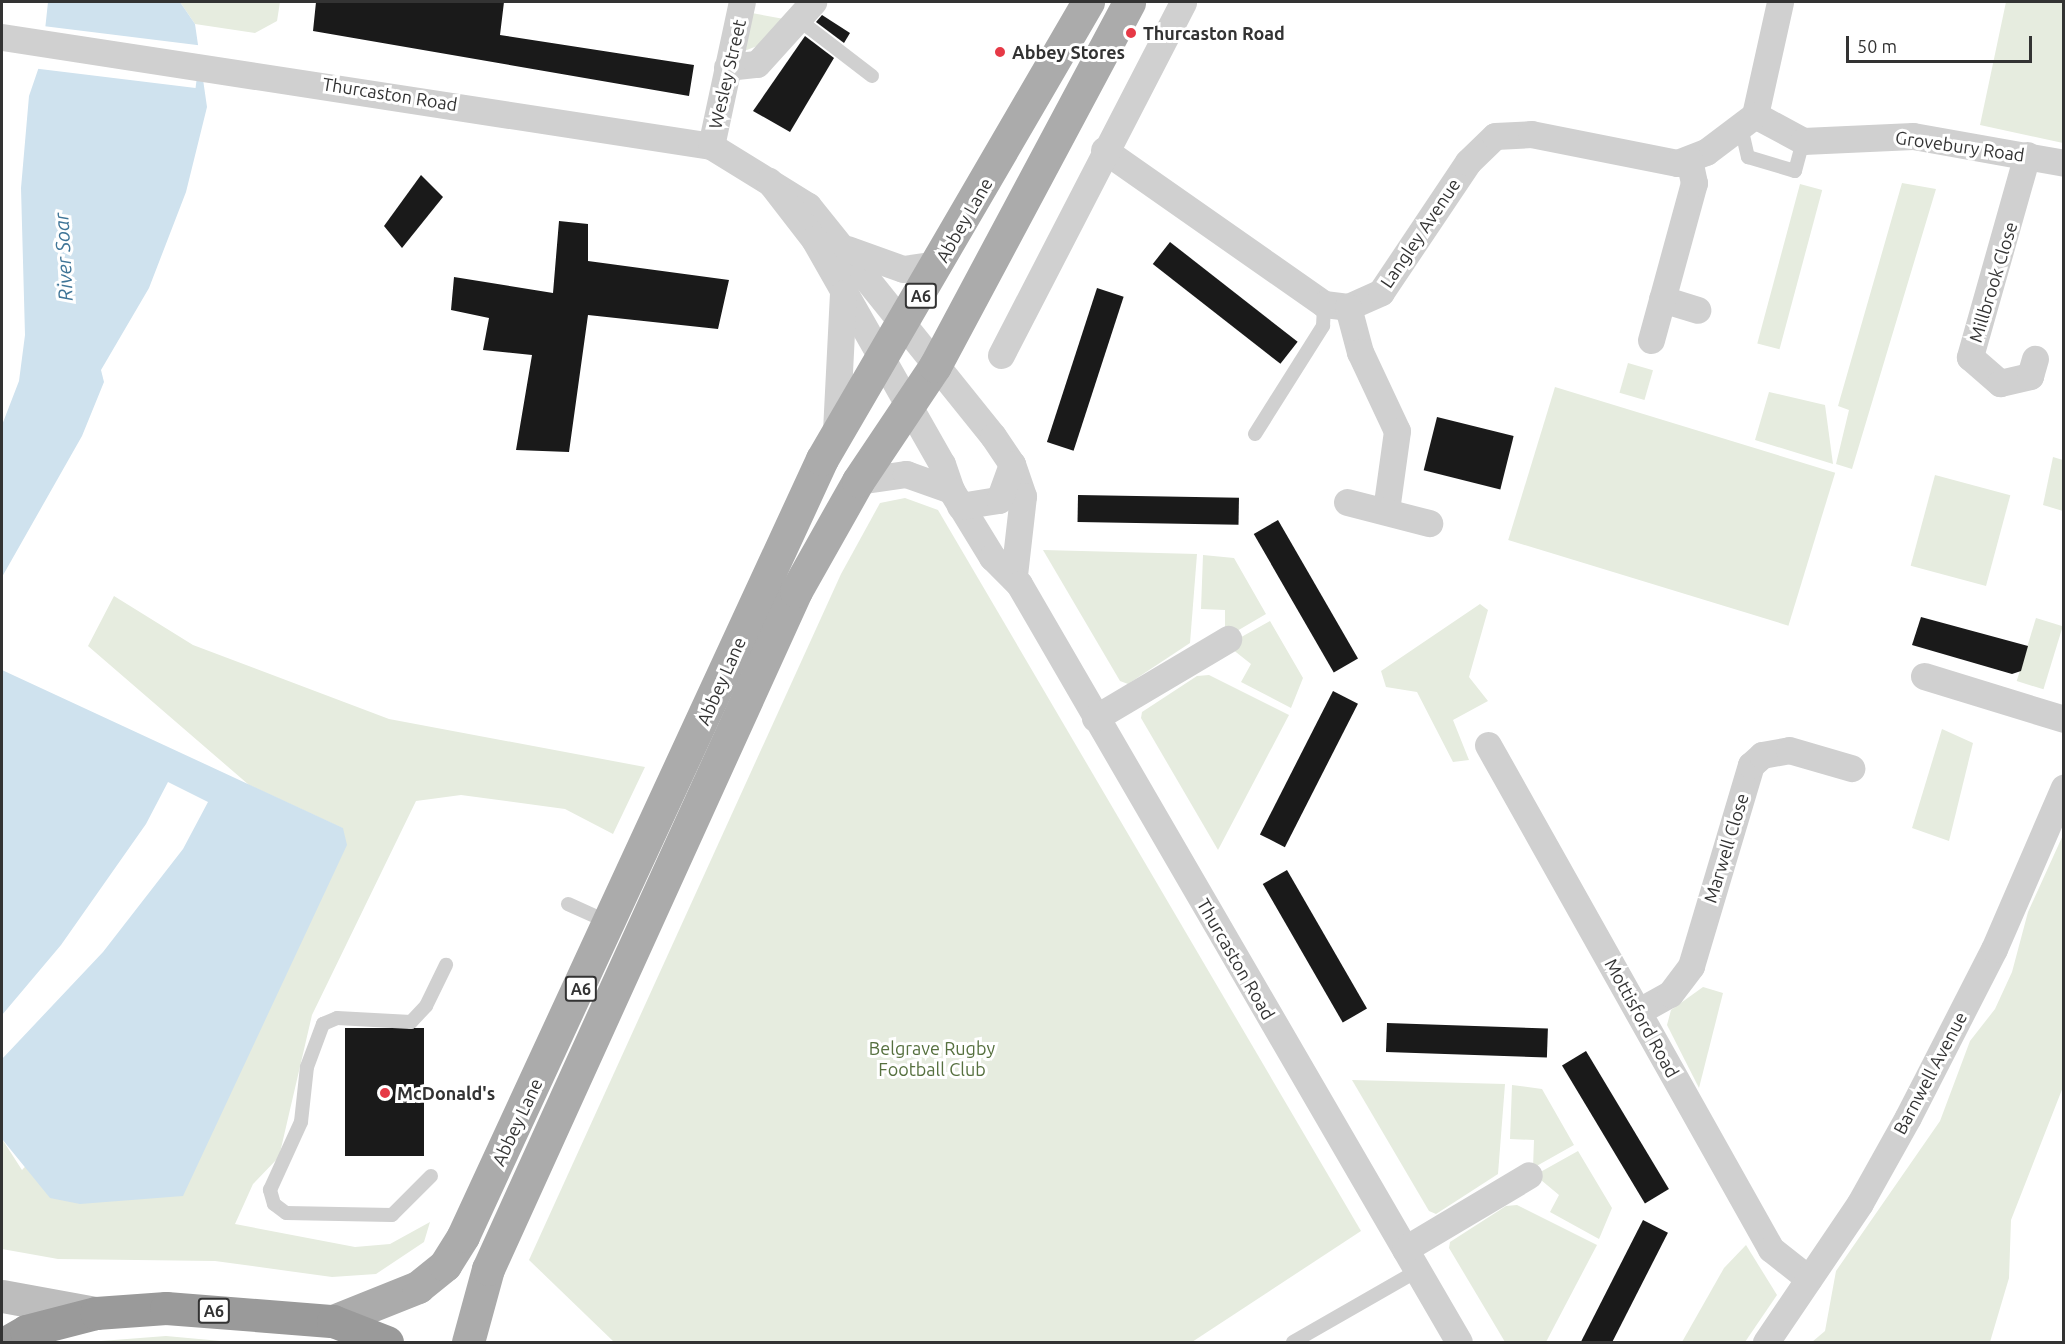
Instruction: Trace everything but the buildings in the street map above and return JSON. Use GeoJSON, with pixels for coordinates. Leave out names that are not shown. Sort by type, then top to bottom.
{"type":"FeatureCollection","features":[{"type":"Feature","properties":{"kind":"highway","name":"A6"},"geometry":{"type":"LineString","coordinates":[[7,1342],[26,1331],[96,1313],[166,1308],[333,1320],[387,1342]]}},
{"type":"Feature","properties":{"kind":"main road","name":"Abbey Lane"},"geometry":{"type":"LineString","coordinates":[[333,1320],[394,1301],[445,1265],[612,924],[835,438],[939,264],[1088,2]]}},
{"type":"Feature","properties":{"kind":"main road","name":"Abbey Lane"},"geometry":{"type":"LineString","coordinates":[[468,1342],[488,1269],[796,591],[858,481],[935,366],[1129,2]]}},
{"type":"Feature","properties":{"kind":"street","name":"Wesley Street"},"geometry":{"type":"LineString","coordinates":[[711,146],[742,2]]}},
{"type":"Feature","properties":{"kind":"street"},"geometry":{"type":"LineString","coordinates":[[1001,355],[1104,150],[1183,2]]}},
{"type":"Feature","properties":{"kind":"street"},"geometry":{"type":"LineString","coordinates":[[1780,2],[1748,121],[1803,141]]}},
{"type":"Feature","properties":{"kind":"street"},"geometry":{"type":"LineString","coordinates":[[727,68],[757,64],[806,10]]}},
{"type":"Feature","properties":{"kind":"street","name":"Thurcaston Road"},"geometry":{"type":"LineString","coordinates":[[2,37],[232,70],[711,146],[808,206],[847,249],[901,327],[935,366],[1012,464],[1025,513],[1014,575]]}},
{"type":"Feature","properties":{"kind":"street","name":"Langley Avenue"},"geometry":{"type":"LineString","coordinates":[[1336,306],[1381,292],[1468,162],[1495,136],[1530,134],[1664,163],[1689,160],[1748,121]]}},
{"type":"Feature","properties":{"kind":"street","name":"Grovebury Road"},"geometry":{"type":"LineString","coordinates":[[1803,141],[1913,136],[2064,163]]}},
{"type":"Feature","properties":{"kind":"street"},"geometry":{"type":"LineString","coordinates":[[1104,150],[1336,306],[1397,431],[1386,510]]}},
{"type":"Feature","properties":{"kind":"street","name":"Millbrook Close"},"geometry":{"type":"LineString","coordinates":[[2027,155],[1970,357],[2000,383],[2030,376],[2035,359]]}},
{"type":"Feature","properties":{"kind":"street"},"geometry":{"type":"LineString","coordinates":[[1651,340],[1694,183],[1689,160]]}},
{"type":"Feature","properties":{"kind":"street","name":"Thurcaston Road"},"geometry":{"type":"LineString","coordinates":[[769,181],[814,239],[880,361],[942,464],[955,498],[992,557],[1014,575],[1459,1342]]}},
{"type":"Feature","properties":{"kind":"street","name":"Thurcaston Road"},"geometry":{"type":"LineString","coordinates":[[847,249],[903,269],[939,264]]}},
{"type":"Feature","properties":{"kind":"street","name":"Thurcaston Road"},"geometry":{"type":"LineString","coordinates":[[835,438],[844,344],[843,290]]}},
{"type":"Feature","properties":{"kind":"street"},"geometry":{"type":"LineString","coordinates":[[1662,299],[1697,310]]}},
{"type":"Feature","properties":{"kind":"street"},"geometry":{"type":"LineString","coordinates":[[858,481],[906,474],[955,498],[999,500],[1012,464]]}},
{"type":"Feature","properties":{"kind":"street"},"geometry":{"type":"LineString","coordinates":[[1347,502],[1386,510],[1429,523]]}},
{"type":"Feature","properties":{"kind":"street"},"geometry":{"type":"LineString","coordinates":[[1095,718],[1228,639]]}},
{"type":"Feature","properties":{"kind":"street"},"geometry":{"type":"LineString","coordinates":[[1924,676],[2064,718]]}},
{"type":"Feature","properties":{"kind":"street","name":"Mottisford Road"},"geometry":{"type":"LineString","coordinates":[[1488,745],[1771,1249],[1809,1279]]}},
{"type":"Feature","properties":{"kind":"street","name":"Marwell Close"},"geometry":{"type":"LineString","coordinates":[[1639,1011],[1670,994],[1691,966],[1751,765],[1762,755],[1789,750],[1851,768]]}},
{"type":"Feature","properties":{"kind":"street","name":"Barnwell Avenue"},"geometry":{"type":"LineString","coordinates":[[1766,1342],[1860,1203],[1952,1033],[2064,787]]}},
{"type":"Feature","properties":{"kind":"street"},"geometry":{"type":"LineString","coordinates":[[1411,1260],[1529,1175]]}},
{"type":"Feature","properties":{"kind":"street"},"geometry":{"type":"LineString","coordinates":[[2,1296],[96,1313]]}},
{"type":"Feature","properties":{"kind":"lane"},"geometry":{"type":"LineString","coordinates":[[806,10],[872,76]]}},
{"type":"Feature","properties":{"kind":"lane"},"geometry":{"type":"LineString","coordinates":[[1748,121],[1748,158],[1795,171],[1803,141]]}},
{"type":"Feature","properties":{"kind":"lane"},"geometry":{"type":"LineString","coordinates":[[1255,434],[1336,306]]}},
{"type":"Feature","properties":{"kind":"lane"},"geometry":{"type":"LineString","coordinates":[[568,904],[612,924]]}},
{"type":"Feature","properties":{"kind":"lane"},"geometry":{"type":"LineString","coordinates":[[431,1176],[392,1215],[286,1213],[274,1204],[270,1190],[301,1122],[307,1067],[323,1024],[337,1018],[411,1022],[426,1006],[446,965]]}},
{"type":"Feature","properties":{"kind":"lane"},"geometry":{"type":"LineString","coordinates":[[1293,1342],[1411,1260]]}},
{"type":"Feature","properties":{"kind":"green space"},"geometry":{"type":"Polygon","coordinates":[[[180,2],[280,2],[277,21],[255,33],[195,24],[180,2]]]}},
{"type":"Feature","properties":{"kind":"green space"},"geometry":{"type":"Polygon","coordinates":[[[2006,2],[2063,2],[2063,143],[1980,125],[2006,2]]]}},
{"type":"Feature","properties":{"kind":"green space"},"geometry":{"type":"Polygon","coordinates":[[[741,11],[784,19],[771,41],[736,54],[741,11]]]}},
{"type":"Feature","properties":{"kind":"green space"},"geometry":{"type":"Polygon","coordinates":[[[1902,183],[1936,189],[1852,469],[1836,464],[1849,410],[1838,406],[1902,183]]]}},
{"type":"Feature","properties":{"kind":"green space"},"geometry":{"type":"Polygon","coordinates":[[[1800,184],[1822,190],[1780,349],[1757,343],[1800,184]]]}},
{"type":"Feature","properties":{"kind":"green space"},"geometry":{"type":"Polygon","coordinates":[[[1628,363],[1653,370],[1644,400],[1619,393],[1628,363]]]}},
{"type":"Feature","properties":{"kind":"green space"},"geometry":{"type":"Polygon","coordinates":[[[1555,387],[1835,473],[1788,626],[1508,540],[1555,387]]]}},
{"type":"Feature","properties":{"kind":"green space"},"geometry":{"type":"Polygon","coordinates":[[[1769,392],[1825,405],[1833,464],[1755,440],[1769,392]]]}},
{"type":"Feature","properties":{"kind":"green space"},"geometry":{"type":"Polygon","coordinates":[[[2053,457],[2063,460],[2063,511],[2043,505],[2053,457]]]}},
{"type":"Feature","properties":{"kind":"green space"},"geometry":{"type":"Polygon","coordinates":[[[1935,475],[2010,495],[1986,586],[1911,566],[1935,475]]]}},
{"type":"Feature","properties":{"kind":"green space","name":"Belgrave Rugby Football Club"},"geometry":{"type":"Polygon","coordinates":[[[905,498],[938,510],[1361,1231],[1192,1342],[614,1342],[529,1260],[841,574],[880,503],[905,498]]]}},
{"type":"Feature","properties":{"kind":"green space"},"geometry":{"type":"Polygon","coordinates":[[[1043,550],[1197,554],[1190,643],[1128,684],[1120,681],[1043,550]]]}},
{"type":"Feature","properties":{"kind":"green space"},"geometry":{"type":"Polygon","coordinates":[[[1203,555],[1234,558],[1266,614],[1225,638],[1225,610],[1201,609],[1203,555]]]}},
{"type":"Feature","properties":{"kind":"green space"},"geometry":{"type":"Polygon","coordinates":[[[114,596],[193,645],[389,719],[645,767],[613,834],[565,809],[461,795],[416,801],[312,1015],[279,1157],[253,1184],[235,1224],[355,1247],[390,1244],[430,1222],[424,1242],[376,1274],[332,1277],[215,1261],[58,1259],[2,1249],[2,1139],[22,1170],[342,828],[249,785],[88,646],[114,596]]]}},
{"type":"Feature","properties":{"kind":"green space"},"geometry":{"type":"Polygon","coordinates":[[[1480,604],[1488,610],[1469,677],[1488,701],[1453,720],[1469,760],[1453,762],[1417,692],[1386,687],[1381,671],[1480,604]]]}},
{"type":"Feature","properties":{"kind":"green space"},"geometry":{"type":"Polygon","coordinates":[[[2036,618],[2063,626],[2043,689],[2017,681],[2036,618]]]}},
{"type":"Feature","properties":{"kind":"green space"},"geometry":{"type":"Polygon","coordinates":[[[1270,621],[1303,678],[1291,708],[1241,682],[1251,664],[1227,645],[1270,621]]]}},
{"type":"Feature","properties":{"kind":"green space"},"geometry":{"type":"Polygon","coordinates":[[[1209,675],[1289,715],[1218,850],[1141,718],[1142,712],[1197,676],[1209,675]]]}},
{"type":"Feature","properties":{"kind":"green space"},"geometry":{"type":"Polygon","coordinates":[[[1942,729],[1973,743],[1949,841],[1912,828],[1942,729]]]}},
{"type":"Feature","properties":{"kind":"green space"},"geometry":{"type":"Polygon","coordinates":[[[2063,835],[2063,1087],[2011,1220],[2009,1278],[1990,1342],[1812,1342],[1825,1331],[1836,1271],[1940,1121],[1970,1041],[1995,1009],[2012,972],[2028,912],[2063,835]]]}},
{"type":"Feature","properties":{"kind":"green space"},"geometry":{"type":"Polygon","coordinates":[[[1703,987],[1723,993],[1699,1088],[1667,1025],[1671,1010],[1703,987]]]}},
{"type":"Feature","properties":{"kind":"green space"},"geometry":{"type":"Polygon","coordinates":[[[1352,1080],[1505,1084],[1498,1174],[1436,1214],[1429,1211],[1352,1080]]]}},
{"type":"Feature","properties":{"kind":"green space"},"geometry":{"type":"Polygon","coordinates":[[[1512,1085],[1542,1089],[1574,1145],[1533,1168],[1534,1140],[1510,1139],[1512,1085]]]}},
{"type":"Feature","properties":{"kind":"green space"},"geometry":{"type":"Polygon","coordinates":[[[1578,1151],[1612,1208],[1599,1239],[1550,1212],[1559,1195],[1535,1175],[1578,1151]]]}},
{"type":"Feature","properties":{"kind":"green space"},"geometry":{"type":"Polygon","coordinates":[[[1517,1205],[1597,1245],[1546,1342],[1505,1342],[1449,1248],[1450,1242],[1506,1206],[1517,1205]]]}},
{"type":"Feature","properties":{"kind":"green space"},"geometry":{"type":"Polygon","coordinates":[[[1746,1245],[1777,1295],[1745,1342],[1682,1342],[1724,1268],[1746,1245]]]}},
{"type":"Feature","properties":{"kind":"green space"},"geometry":{"type":"Polygon","coordinates":[[[166,1336],[232,1342],[94,1342],[101,1341],[166,1336]]]}},
{"type":"Feature","properties":{"kind":"water","name":"River Soar"},"geometry":{"type":"Polygon","coordinates":[[[48,2],[180,2],[195,24],[207,107],[186,192],[149,288],[101,370],[104,382],[82,436],[2,577],[2,425],[19,381],[25,335],[21,188],[29,96],[42,58],[48,2]]]}},
{"type":"Feature","properties":{"kind":"water"},"geometry":{"type":"Polygon","coordinates":[[[2,670],[343,828],[347,845],[183,1196],[80,1204],[50,1198],[2,1139],[2,1059],[103,952],[183,849],[208,802],[168,782],[146,824],[61,945],[2,1015],[2,670]]]}},
{"type":"Feature","properties":{"kind":"pier"},"geometry":{"type":"Polygon","coordinates":[[[43,26],[201,45],[196,88],[38,69],[43,26]]]}},
{"type":"Feature","properties":{"kind":"place","name":"Thurcaston Road"},"geometry":{"type":"Point","coordinates":[1131,33]}},
{"type":"Feature","properties":{"kind":"place","name":"Abbey Stores"},"geometry":{"type":"Point","coordinates":[1000,52]}},
{"type":"Feature","properties":{"kind":"place","name":"McDonald's"},"geometry":{"type":"Point","coordinates":[385,1093]}}]}
